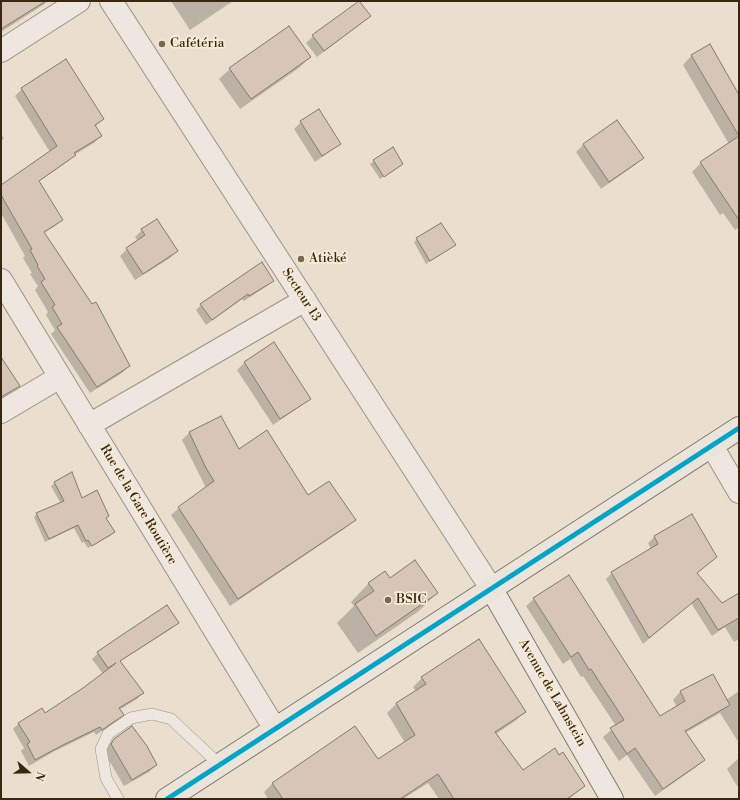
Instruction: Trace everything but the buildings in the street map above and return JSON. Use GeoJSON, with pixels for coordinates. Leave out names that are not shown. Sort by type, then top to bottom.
{"type":"FeatureCollection","features":[{"type":"Feature","properties":{"kind":"main road"},"geometry":{"type":"LineString","coordinates":[[166,799],[739,428]]}},
{"type":"Feature","properties":{"kind":"street"},"geometry":{"type":"LineString","coordinates":[[1,51],[79,1]]}},
{"type":"Feature","properties":{"kind":"street","name":"Secteur 13"},"geometry":{"type":"LineString","coordinates":[[111,1],[491,588]]}},
{"type":"Feature","properties":{"kind":"street","name":"Rue de la Gare Routière"},"geometry":{"type":"LineString","coordinates":[[1,280],[275,729]]}},
{"type":"Feature","properties":{"kind":"street"},"geometry":{"type":"LineString","coordinates":[[89,425],[304,300]]}},
{"type":"Feature","properties":{"kind":"street"},"geometry":{"type":"LineString","coordinates":[[1,412],[60,377]]}},
{"type":"Feature","properties":{"kind":"street"},"geometry":{"type":"LineString","coordinates":[[712,446],[739,492]]}},
{"type":"Feature","properties":{"kind":"street","name":"Avenue de Lahnstein"},"geometry":{"type":"LineString","coordinates":[[491,588],[612,799]]}},
{"type":"Feature","properties":{"kind":"lane"},"geometry":{"type":"LineString","coordinates":[[118,799],[106,778],[101,749],[108,734],[131,718],[152,714],[171,719],[220,765]]}},
{"type":"Feature","properties":{"kind":"transit line"},"geometry":{"type":"LineString","coordinates":[[167,799],[739,428]]}},
{"type":"Feature","properties":{"kind":"place","name":"Cafétéria"},"geometry":{"type":"Point","coordinates":[162,44]}},
{"type":"Feature","properties":{"kind":"place","name":"Atièké"},"geometry":{"type":"Point","coordinates":[301,259]}},
{"type":"Feature","properties":{"kind":"place","name":"BSIC"},"geometry":{"type":"Point","coordinates":[388,600]}}]}
